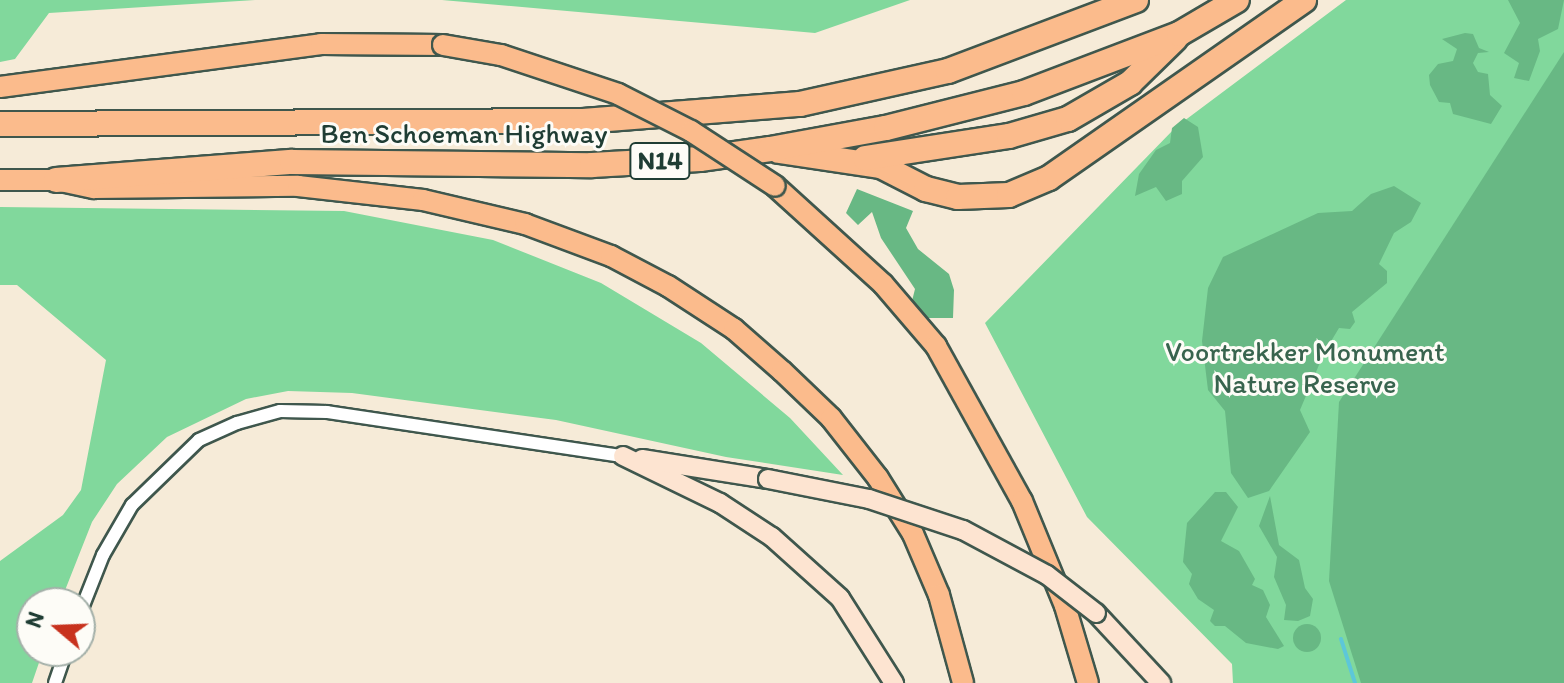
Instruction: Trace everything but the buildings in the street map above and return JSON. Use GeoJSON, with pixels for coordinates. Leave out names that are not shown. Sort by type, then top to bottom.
{"type":"FeatureCollection","features":[{"type":"Feature","properties":{"kind":"highway","name":"Ben Schoeman Highway"},"geometry":{"type":"LineString","coordinates":[[0,124],[583,121],[800,104],[948,71],[1136,0]]}},
{"type":"Feature","properties":{"kind":"highway","name":"Ben Schoeman Highway"},"geometry":{"type":"LineString","coordinates":[[56,180],[292,162],[592,165],[700,159],[770,149],[886,128],[1024,93],[1179,34],[1237,0]]}},
{"type":"Feature","properties":{"kind":"highway"},"geometry":{"type":"LineString","coordinates":[[770,149],[881,166],[936,192],[987,199],[1009,195],[1049,178],[1304,0]]}},
{"type":"Feature","properties":{"kind":"highway"},"geometry":{"type":"LineString","coordinates":[[851,160],[1009,136],[1068,119],[1130,83],[1179,34]]}},
{"type":"Feature","properties":{"kind":"main road"},"geometry":{"type":"LineString","coordinates":[[0,87],[321,44],[443,45],[501,55],[618,94],[691,131],[775,186],[874,274],[936,346],[1022,501],[1065,606],[1088,683]]}},
{"type":"Feature","properties":{"kind":"main road","name":"Ben Schoeman Highway"},"geometry":{"type":"LineString","coordinates":[[0,180],[56,180]]}},
{"type":"Feature","properties":{"kind":"main road"},"geometry":{"type":"LineString","coordinates":[[56,180],[94,188],[298,186],[423,200],[525,224],[611,256],[668,286],[734,329],[782,371],[831,418],[878,478],[913,534],[939,595],[963,683]]}},
{"type":"Feature","properties":{"kind":"main road"},"geometry":{"type":"LineString","coordinates":[[623,456],[869,499],[963,530],[1047,575],[1096,613],[1161,683]]}},
{"type":"Feature","properties":{"kind":"main road"},"geometry":{"type":"LineString","coordinates":[[623,456],[720,503],[772,537],[840,598],[894,683]]}},
{"type":"Feature","properties":{"kind":"street"},"geometry":{"type":"LineString","coordinates":[[90,587],[103,555],[132,505],[199,440],[237,423],[280,411],[327,412],[623,456]]}},
{"type":"Feature","properties":{"kind":"green space"},"geometry":{"type":"Polygon","coordinates":[[[0,0],[255,0],[49,13],[15,59],[0,62],[0,0]]]}},
{"type":"Feature","properties":{"kind":"green space"},"geometry":{"type":"Polygon","coordinates":[[[442,0],[910,0],[815,33],[442,0]]]}},
{"type":"Feature","properties":{"kind":"green space","name":"Voortrekker Monument Nature Reserve"},"geometry":{"type":"Polygon","coordinates":[[[1346,0],[1564,0],[1564,683],[1233,683],[1232,664],[1087,517],[985,323],[1176,127],[1346,0]]]}},
{"type":"Feature","properties":{"kind":"green space"},"geometry":{"type":"Polygon","coordinates":[[[1508,0],[1564,0],[1558,29],[1538,39],[1540,51],[1529,81],[1514,78],[1519,63],[1504,53],[1520,23],[1508,0]]]}},
{"type":"Feature","properties":{"kind":"green space"},"geometry":{"type":"Polygon","coordinates":[[[1473,34],[1479,48],[1489,52],[1478,53],[1473,63],[1478,72],[1488,74],[1490,95],[1502,106],[1491,124],[1453,114],[1450,103],[1439,102],[1430,85],[1429,75],[1438,64],[1453,61],[1457,49],[1442,39],[1473,34]]]}},
{"type":"Feature","properties":{"kind":"green space"},"geometry":{"type":"Polygon","coordinates":[[[1564,52],[1564,683],[1361,683],[1329,581],[1339,402],[1564,52]]]}},
{"type":"Feature","properties":{"kind":"green space"},"geometry":{"type":"Polygon","coordinates":[[[1184,118],[1198,127],[1203,157],[1182,181],[1182,194],[1166,201],[1156,187],[1135,196],[1139,174],[1156,150],[1170,143],[1172,128],[1184,118]]]}},
{"type":"Feature","properties":{"kind":"green space"},"geometry":{"type":"Polygon","coordinates":[[[1394,186],[1421,203],[1411,222],[1394,233],[1379,264],[1387,271],[1387,283],[1352,312],[1355,322],[1350,329],[1339,328],[1324,353],[1300,410],[1310,432],[1269,491],[1248,498],[1231,473],[1225,411],[1208,390],[1202,341],[1208,288],[1223,257],[1318,213],[1352,211],[1371,194],[1394,186]]]}},
{"type":"Feature","properties":{"kind":"green space"},"geometry":{"type":"Polygon","coordinates":[[[857,189],[913,211],[906,228],[918,249],[949,274],[954,290],[953,318],[923,318],[910,309],[915,289],[881,238],[872,212],[858,225],[846,213],[857,189]]]}},
{"type":"Feature","properties":{"kind":"green space"},"geometry":{"type":"Polygon","coordinates":[[[0,207],[344,211],[493,240],[601,283],[701,343],[790,418],[843,475],[726,457],[556,420],[352,393],[288,391],[246,399],[167,437],[117,484],[92,522],[66,587],[16,587],[16,667],[38,667],[32,683],[0,683],[0,561],[63,515],[81,490],[106,360],[17,285],[0,285],[0,207]]]}},
{"type":"Feature","properties":{"kind":"green space"},"geometry":{"type":"Polygon","coordinates":[[[1215,492],[1226,492],[1238,507],[1221,541],[1239,551],[1255,579],[1252,585],[1263,590],[1270,605],[1266,617],[1284,646],[1278,649],[1246,643],[1225,626],[1215,626],[1210,621],[1214,610],[1198,599],[1189,584],[1192,574],[1183,562],[1187,523],[1215,492]]]}},
{"type":"Feature","properties":{"kind":"green space"},"geometry":{"type":"Polygon","coordinates":[[[1270,496],[1279,545],[1299,560],[1305,588],[1313,599],[1310,616],[1298,621],[1284,620],[1286,605],[1274,577],[1277,557],[1259,526],[1270,496]]]}},
{"type":"Feature","properties":{"kind":"green space"},"geometry":{"type":"Polygon","coordinates":[[[1307,624],[1317,628],[1321,638],[1317,648],[1307,652],[1297,648],[1293,638],[1297,628],[1307,624]]]}},
{"type":"Feature","properties":{"kind":"waterway"},"geometry":{"type":"LineString","coordinates":[[1341,639],[1355,683]]}}]}
